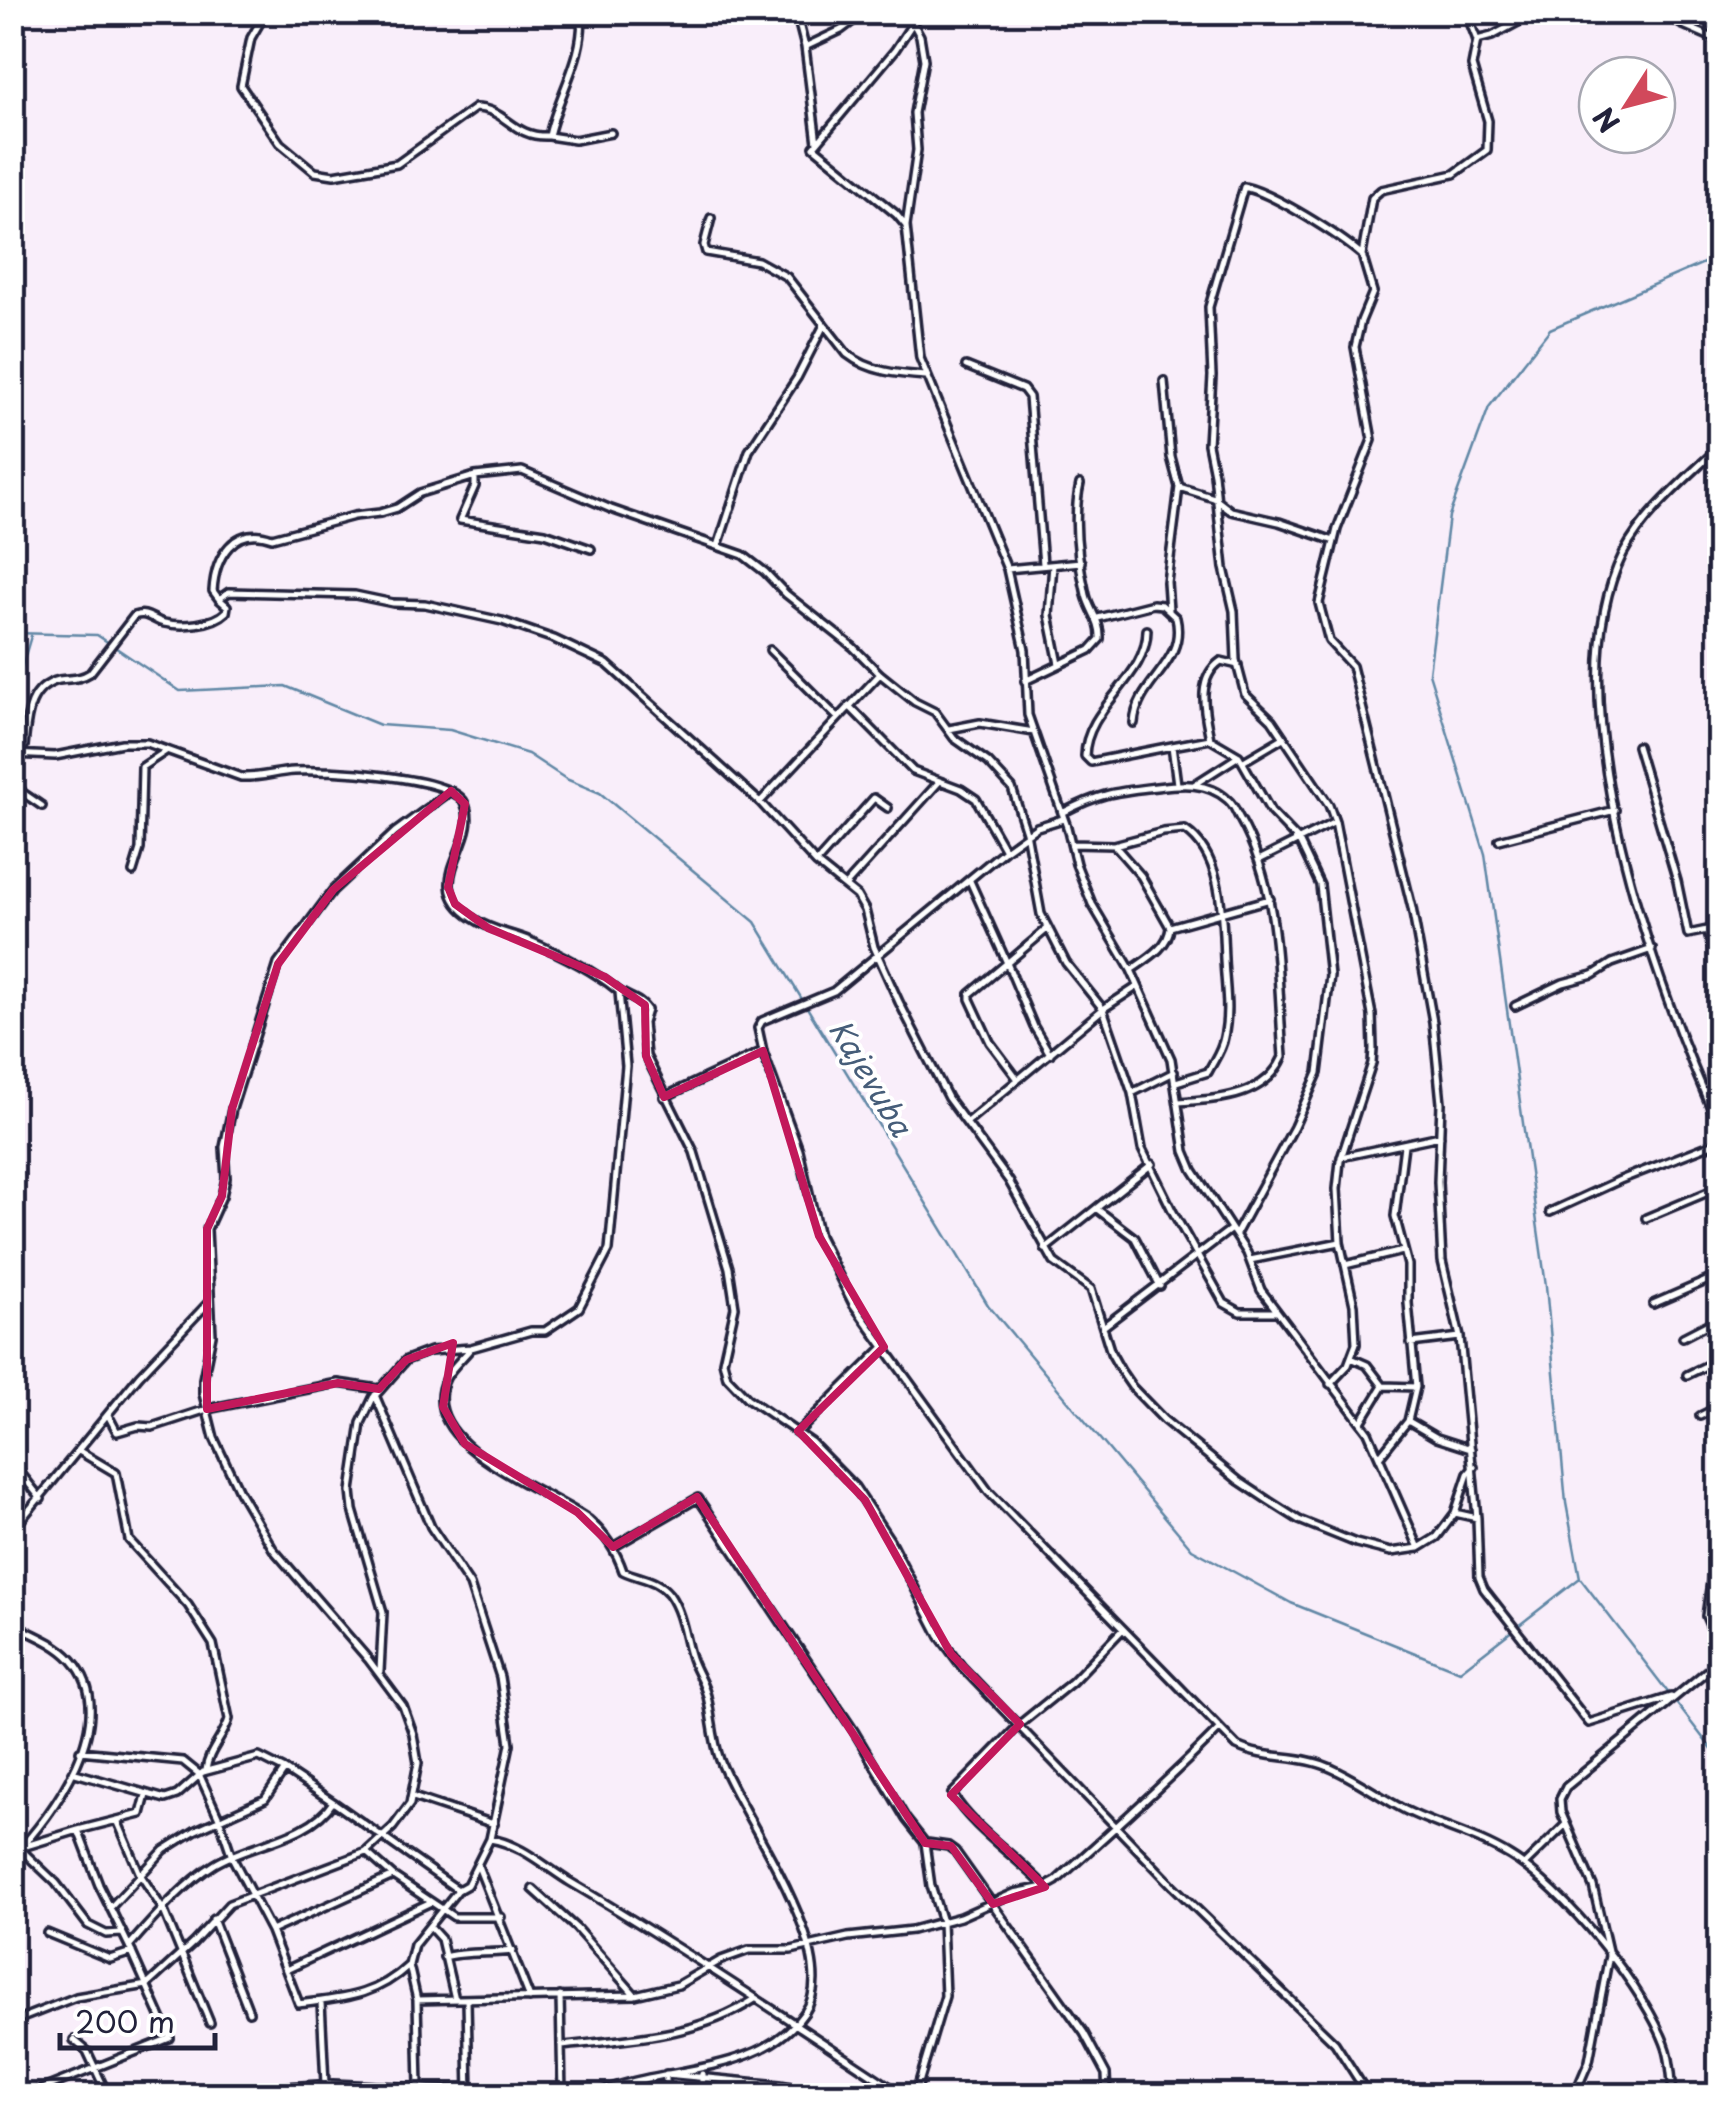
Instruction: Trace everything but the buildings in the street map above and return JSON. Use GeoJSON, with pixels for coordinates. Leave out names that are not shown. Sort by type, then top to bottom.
{"type":"FeatureCollection","features":[{"type":"Feature","properties":{"kind":"street"},"geometry":{"type":"LineString","coordinates":[[266,12],[251,38],[242,86],[280,142],[316,172],[334,175],[396,164],[475,108],[492,110],[526,134],[575,140],[611,133]]}},
{"type":"Feature","properties":{"kind":"street"},"geometry":{"type":"LineString","coordinates":[[549,136],[554,111],[578,53],[583,30],[581,12]]}},
{"type":"Feature","properties":{"kind":"street"},"geometry":{"type":"LineString","coordinates":[[796,12],[805,47],[817,142]]}},
{"type":"Feature","properties":{"kind":"street"},"geometry":{"type":"LineString","coordinates":[[805,47],[841,30],[865,12]]}},
{"type":"Feature","properties":{"kind":"street"},"geometry":{"type":"LineString","coordinates":[[907,12],[920,36],[924,67],[914,113],[917,150],[906,226],[918,340],[926,376],[1007,569],[1025,650],[1026,706],[1071,844],[1092,904],[1131,970],[1174,1072],[1188,1159],[1250,1260],[1256,1283],[1361,1422],[1380,1456],[1419,1548]]}},
{"type":"Feature","properties":{"kind":"street"},"geometry":{"type":"LineString","coordinates":[[906,226],[814,146],[896,50],[920,12]]}},
{"type":"Feature","properties":{"kind":"street"},"geometry":{"type":"LineString","coordinates":[[1466,12],[1476,40],[1472,66],[1488,121],[1489,147],[1454,174],[1378,192],[1368,208],[1362,256],[1373,292],[1358,330],[1356,356],[1373,434],[1334,541],[1321,589],[1320,614],[1329,641],[1352,666],[1412,908],[1433,1022],[1441,1103],[1442,1261],[1460,1337],[1474,1467],[1479,1577],[1484,1589],[1589,1722],[1674,1696]]}},
{"type":"Feature","properties":{"kind":"street"},"geometry":{"type":"LineString","coordinates":[[1476,40],[1492,36],[1537,12]]}},
{"type":"Feature","properties":{"kind":"street"},"geometry":{"type":"LineString","coordinates":[[1664,12],[1680,24],[1720,41]]}},
{"type":"Feature","properties":{"kind":"street"},"geometry":{"type":"LineString","coordinates":[[1330,1384],[1351,1358],[1356,1334],[1340,1242],[1337,1189],[1341,1157],[1372,1063],[1373,1032],[1336,822],[1329,805],[1272,720],[1245,694],[1238,665],[1234,611],[1224,568],[1208,444],[1212,376],[1210,307],[1244,187],[1290,207],[1362,256]]}},
{"type":"Feature","properties":{"kind":"street"},"geometry":{"type":"LineString","coordinates":[[711,218],[706,252],[758,261],[787,277],[857,362],[894,374],[926,376]]}},
{"type":"Feature","properties":{"kind":"street"},"geometry":{"type":"LineString","coordinates":[[718,546],[749,450],[797,378],[824,325]]}},
{"type":"Feature","properties":{"kind":"street"},"geometry":{"type":"LineString","coordinates":[[966,366],[1023,389],[1028,397],[1043,564]]}},
{"type":"Feature","properties":{"kind":"street"},"geometry":{"type":"LineString","coordinates":[[1164,381],[1170,457],[1178,488],[1167,582],[1169,610]]}},
{"type":"Feature","properties":{"kind":"street"},"geometry":{"type":"LineString","coordinates":[[1720,446],[1644,522],[1623,554],[1600,634],[1597,681],[1598,714],[1615,810],[1652,949],[1687,1052],[1720,1128]]}},
{"type":"Feature","properties":{"kind":"street"},"geometry":{"type":"LineString","coordinates":[[14,754],[24,746],[28,710],[35,697],[52,683],[81,679],[90,673],[134,616],[147,614],[165,624],[220,618],[226,606],[213,591],[214,581],[222,556],[240,536],[260,533],[272,538],[380,513],[397,508],[420,493],[475,476],[522,470],[611,510],[742,555],[880,674],[915,702],[935,712],[962,746],[988,762],[1012,788],[1026,836],[1039,908],[1066,962],[1104,1009],[1132,1093],[1137,1132],[1196,1256],[1229,1307],[1240,1312],[1277,1312]]}},
{"type":"Feature","properties":{"kind":"street"},"geometry":{"type":"LineString","coordinates":[[475,476],[475,486],[460,520],[545,533],[592,549]]}},
{"type":"Feature","properties":{"kind":"street"},"geometry":{"type":"LineString","coordinates":[[1026,681],[1096,645],[1101,633],[1086,596],[1081,562],[1076,522],[1080,484]]}},
{"type":"Feature","properties":{"kind":"street"},"geometry":{"type":"LineString","coordinates":[[1178,488],[1214,498],[1231,511],[1334,541]]}},
{"type":"Feature","properties":{"kind":"street"},"geometry":{"type":"LineString","coordinates":[[1007,569],[1081,562]]}},
{"type":"Feature","properties":{"kind":"street"},"geometry":{"type":"LineString","coordinates":[[1053,564],[1049,616],[1059,664]]}},
{"type":"Feature","properties":{"kind":"street"},"geometry":{"type":"LineString","coordinates":[[219,599],[229,592],[355,594],[444,608],[502,621],[554,639],[607,664],[760,802],[816,863],[846,885],[865,910],[878,956],[939,1081],[1009,1181],[1046,1249],[1063,1271],[1091,1289],[1110,1352],[1132,1387],[1164,1420],[1239,1481],[1299,1520],[1391,1552],[1419,1548],[1437,1537],[1454,1512],[1474,1467]]}},
{"type":"Feature","properties":{"kind":"street"},"geometry":{"type":"LineString","coordinates":[[1098,618],[1153,604],[1169,610],[1176,618],[1178,641],[1173,655],[1140,700],[1134,723]]}},
{"type":"Feature","properties":{"kind":"street"},"geometry":{"type":"LineString","coordinates":[[1103,1328],[1234,1231],[1314,1085],[1330,976],[1320,885],[1299,840],[1264,802],[1242,759],[1210,739],[1090,762],[1085,756],[1093,724],[1138,659],[1146,630]]}},
{"type":"Feature","properties":{"kind":"street"},"geometry":{"type":"LineString","coordinates":[[770,650],[839,719]]}},
{"type":"Feature","properties":{"kind":"street"},"geometry":{"type":"LineString","coordinates":[[1210,739],[1204,702],[1208,674],[1221,661],[1238,665]]}},
{"type":"Feature","properties":{"kind":"street"},"geometry":{"type":"LineString","coordinates":[[760,802],[880,674]]}},
{"type":"Feature","properties":{"kind":"street"},"geometry":{"type":"LineString","coordinates":[[848,706],[904,764],[976,799],[1005,850]]}},
{"type":"Feature","properties":{"kind":"street"},"geometry":{"type":"LineString","coordinates":[[949,729],[980,724],[1034,732]]}},
{"type":"Feature","properties":{"kind":"street"},"geometry":{"type":"LineString","coordinates":[[1195,784],[1283,738]]}},
{"type":"Feature","properties":{"kind":"street"},"geometry":{"type":"LineString","coordinates":[[14,754],[54,756],[122,743],[147,744],[241,777],[292,771],[389,775],[451,791],[465,804],[466,824],[448,888],[455,904],[488,928],[528,940],[605,978],[647,1010],[643,1023],[646,1056],[694,1152],[729,1268],[736,1307],[724,1371],[747,1398],[823,1453],[865,1500],[951,1654],[1115,1826],[1335,2043],[1369,2096]]}},
{"type":"Feature","properties":{"kind":"street"},"geometry":{"type":"LineString","coordinates":[[1172,746],[1177,784]]}},
{"type":"Feature","properties":{"kind":"street"},"geometry":{"type":"LineString","coordinates":[[1637,746],[1688,934],[1707,930],[1720,978]]}},
{"type":"Feature","properties":{"kind":"street"},"geometry":{"type":"LineString","coordinates":[[134,872],[140,848],[142,767],[166,751]]}},
{"type":"Feature","properties":{"kind":"street"},"geometry":{"type":"LineString","coordinates":[[12,776],[23,793],[42,806]]}},
{"type":"Feature","properties":{"kind":"street"},"geometry":{"type":"LineString","coordinates":[[846,885],[939,782]]}},
{"type":"Feature","properties":{"kind":"street"},"geometry":{"type":"LineString","coordinates":[[1178,1102],[1249,1091],[1268,1082],[1283,1057],[1270,899],[1260,860],[1228,800],[1195,784],[1090,797],[1005,850],[834,992],[759,1024],[763,1051],[798,1150],[819,1236],[853,1304],[989,1492],[1237,1746],[1258,1755],[1326,1766],[1402,1809],[1494,1846],[1524,1865],[1610,1955],[1646,2008],[1664,2042],[1673,2096]]}},
{"type":"Feature","properties":{"kind":"street"},"geometry":{"type":"LineString","coordinates":[[12,2022],[76,1997],[147,1985],[228,1904],[366,1852],[398,1821],[413,1796],[418,1763],[403,1706],[380,1673],[274,1549],[228,1470],[207,1409],[203,1379],[212,1335],[207,1229],[226,1178],[224,1147],[232,1109],[278,964],[333,890],[395,832],[451,791]]}},
{"type":"Feature","properties":{"kind":"street"},"geometry":{"type":"LineString","coordinates":[[816,863],[874,798],[888,808]]}},
{"type":"Feature","properties":{"kind":"street"},"geometry":{"type":"LineString","coordinates":[[1499,840],[1615,810]]}},
{"type":"Feature","properties":{"kind":"street"},"geometry":{"type":"LineString","coordinates":[[1260,860],[1336,822]]}},
{"type":"Feature","properties":{"kind":"street"},"geometry":{"type":"LineString","coordinates":[[1071,844],[1114,846],[1185,830],[1216,876],[1228,1010],[1222,1047],[1208,1072],[1176,1082]]}},
{"type":"Feature","properties":{"kind":"street"},"geometry":{"type":"LineString","coordinates":[[1114,846],[1141,876],[1170,927],[1170,936],[1161,947],[1131,970]]}},
{"type":"Feature","properties":{"kind":"street"},"geometry":{"type":"LineString","coordinates":[[970,881],[1034,1027],[1050,1054]]}},
{"type":"Feature","properties":{"kind":"street"},"geometry":{"type":"LineString","coordinates":[[1170,927],[1270,899]]}},
{"type":"Feature","properties":{"kind":"street"},"geometry":{"type":"LineString","coordinates":[[1018,1078],[986,1036],[970,996],[1048,929]]}},
{"type":"Feature","properties":{"kind":"street"},"geometry":{"type":"LineString","coordinates":[[1515,1006],[1652,949]]}},
{"type":"Feature","properties":{"kind":"street"},"geometry":{"type":"LineString","coordinates":[[967,1122],[1104,1009],[1138,986]]}},
{"type":"Feature","properties":{"kind":"street"},"geometry":{"type":"LineString","coordinates":[[380,1673],[384,1656],[383,1612],[353,1510],[351,1490],[361,1423],[377,1392],[406,1360],[430,1351],[471,1348],[554,1328],[579,1308],[610,1250],[626,1066],[620,992]]}},
{"type":"Feature","properties":{"kind":"street"},"geometry":{"type":"LineString","coordinates":[[664,1096],[763,1051]]}},
{"type":"Feature","properties":{"kind":"street"},"geometry":{"type":"LineString","coordinates":[[1132,1093],[1174,1072]]}},
{"type":"Feature","properties":{"kind":"street"},"geometry":{"type":"LineString","coordinates":[[1341,1157],[1440,1136]]}},
{"type":"Feature","properties":{"kind":"street"},"geometry":{"type":"LineString","coordinates":[[1550,1212],[1720,1141]]}},
{"type":"Feature","properties":{"kind":"street"},"geometry":{"type":"LineString","coordinates":[[1380,1456],[1408,1420],[1416,1386],[1408,1265],[1395,1216],[1404,1145]]}},
{"type":"Feature","properties":{"kind":"street"},"geometry":{"type":"LineString","coordinates":[[1046,1249],[1152,1164]]}},
{"type":"Feature","properties":{"kind":"street"},"geometry":{"type":"LineString","coordinates":[[1646,1218],[1720,1187]]}},
{"type":"Feature","properties":{"kind":"street"},"geometry":{"type":"LineString","coordinates":[[1098,1209],[1136,1238],[1160,1286]]}},
{"type":"Feature","properties":{"kind":"street"},"geometry":{"type":"LineString","coordinates":[[1250,1260],[1340,1242]]}},
{"type":"Feature","properties":{"kind":"street"},"geometry":{"type":"LineString","coordinates":[[1345,1265],[1403,1251]]}},
{"type":"Feature","properties":{"kind":"street"},"geometry":{"type":"LineString","coordinates":[[1653,1304],[1720,1275]]}},
{"type":"Feature","properties":{"kind":"street"},"geometry":{"type":"LineString","coordinates":[[12,1531],[168,1343],[209,1302]]}},
{"type":"Feature","properties":{"kind":"street"},"geometry":{"type":"LineString","coordinates":[[1683,1337],[1720,1318]]}},
{"type":"Feature","properties":{"kind":"street"},"geometry":{"type":"LineString","coordinates":[[1411,1343],[1460,1337]]}},
{"type":"Feature","properties":{"kind":"street"},"geometry":{"type":"LineString","coordinates":[[798,1432],[884,1347]]}},
{"type":"Feature","properties":{"kind":"street"},"geometry":{"type":"LineString","coordinates":[[257,2096],[286,2087],[324,2084],[419,2086],[469,2094],[590,2096],[609,2087],[739,2057],[785,2038],[810,2003],[808,1948],[785,1885],[721,1763],[708,1696],[693,1664],[675,1605],[657,1583],[622,1571],[614,1547],[577,1512],[486,1461],[455,1433],[443,1407],[443,1391],[451,1371],[471,1348]]}},
{"type":"Feature","properties":{"kind":"street"},"geometry":{"type":"LineString","coordinates":[[1351,1358],[1367,1365],[1383,1386]]}},
{"type":"Feature","properties":{"kind":"street"},"geometry":{"type":"LineString","coordinates":[[1687,1375],[1720,1359]]}},
{"type":"Feature","properties":{"kind":"street"},"geometry":{"type":"LineString","coordinates":[[108,1415],[117,1432],[207,1409],[338,1384],[377,1392]]}},
{"type":"Feature","properties":{"kind":"street"},"geometry":{"type":"LineString","coordinates":[[1383,1386],[1416,1386]]}},
{"type":"Feature","properties":{"kind":"street"},"geometry":{"type":"LineString","coordinates":[[1361,1422],[1383,1386]]}},
{"type":"Feature","properties":{"kind":"street"},"geometry":{"type":"LineString","coordinates":[[80,1751],[182,1761],[202,1772],[232,1857],[270,1932],[299,2004],[355,1997],[390,1983],[408,1965],[414,1945],[458,1890],[468,1885],[490,1839],[510,1744],[500,1677],[470,1585],[431,1527],[377,1392]]}},
{"type":"Feature","properties":{"kind":"street"},"geometry":{"type":"LineString","coordinates":[[1700,1416],[1720,1406]]}},
{"type":"Feature","properties":{"kind":"street"},"geometry":{"type":"LineString","coordinates":[[1408,1420],[1437,1438],[1472,1449]]}},
{"type":"Feature","properties":{"kind":"street"},"geometry":{"type":"LineString","coordinates":[[79,1451],[116,1472],[129,1540],[188,1605],[213,1644],[229,1719],[202,1772]]}},
{"type":"Feature","properties":{"kind":"street"},"geometry":{"type":"LineString","coordinates":[[12,1462],[41,1499]]}},
{"type":"Feature","properties":{"kind":"street"},"geometry":{"type":"LineString","coordinates":[[614,1547],[698,1498],[925,1843],[931,1886],[942,1922],[945,1996],[915,2096]]}},
{"type":"Feature","properties":{"kind":"street"},"geometry":{"type":"LineString","coordinates":[[1454,1512],[1477,1518]]}},
{"type":"Feature","properties":{"kind":"street"},"geometry":{"type":"LineString","coordinates":[[1720,1520],[1706,1616],[1720,1649]]}},
{"type":"Feature","properties":{"kind":"street"},"geometry":{"type":"LineString","coordinates":[[12,1624],[63,1652],[82,1674],[90,1703],[87,1734],[72,1772],[48,1818],[12,1857]]}},
{"type":"Feature","properties":{"kind":"street"},"geometry":{"type":"LineString","coordinates":[[1045,1887],[952,1794],[1020,1724],[1072,1682],[1123,1629]]}},
{"type":"Feature","properties":{"kind":"street"},"geometry":{"type":"LineString","coordinates":[[1574,2096],[1589,2061],[1610,1955],[1593,1886],[1559,1804],[1566,1786],[1720,1660]]}},
{"type":"Feature","properties":{"kind":"street"},"geometry":{"type":"LineString","coordinates":[[12,1722],[17,1737],[12,1775]]}},
{"type":"Feature","properties":{"kind":"street"},"geometry":{"type":"LineString","coordinates":[[417,2000],[635,1995],[678,1986],[749,1950],[808,1948],[848,1937],[891,1934],[942,1922],[1056,1881],[1218,1730]]}},
{"type":"Feature","properties":{"kind":"street"},"geometry":{"type":"LineString","coordinates":[[72,1772],[146,1795],[170,1798],[202,1772],[259,1757],[333,1802],[458,1890]]}},
{"type":"Feature","properties":{"kind":"street"},"geometry":{"type":"LineString","coordinates":[[110,1908],[164,1850],[220,1818],[265,1799],[285,1770]]}},
{"type":"Feature","properties":{"kind":"street"},"geometry":{"type":"LineString","coordinates":[[22,1848],[141,1814],[146,1795]]}},
{"type":"Feature","properties":{"kind":"street"},"geometry":{"type":"LineString","coordinates":[[413,1796],[494,1824]]}},
{"type":"Feature","properties":{"kind":"street"},"geometry":{"type":"LineString","coordinates":[[46,1933],[110,1959],[130,1949],[193,1880],[232,1857],[310,1824],[326,1813],[333,1802]]}},
{"type":"Feature","properties":{"kind":"street"},"geometry":{"type":"LineString","coordinates":[[118,1820],[140,1874],[164,1911],[210,2023]]}},
{"type":"Feature","properties":{"kind":"street"},"geometry":{"type":"LineString","coordinates":[[1524,1865],[1566,1824]]}},
{"type":"Feature","properties":{"kind":"street"},"geometry":{"type":"LineString","coordinates":[[25,2096],[170,2038],[78,1830]]}},
{"type":"Feature","properties":{"kind":"street"},"geometry":{"type":"LineString","coordinates":[[490,1839],[532,1855],[904,2096]]}},
{"type":"Feature","properties":{"kind":"street"},"geometry":{"type":"LineString","coordinates":[[12,1840],[56,1883],[88,1926],[106,1934],[122,1933]]}},
{"type":"Feature","properties":{"kind":"street"},"geometry":{"type":"LineString","coordinates":[[925,1843],[955,1850],[1084,2034],[1106,2074],[1107,2096]]}},
{"type":"Feature","properties":{"kind":"street"},"geometry":{"type":"LineString","coordinates":[[366,1852],[392,1876],[454,1917],[500,1917]]}},
{"type":"Feature","properties":{"kind":"street"},"geometry":{"type":"LineString","coordinates":[[477,1864],[530,1998]]}},
{"type":"Feature","properties":{"kind":"street"},"geometry":{"type":"LineString","coordinates":[[270,1932],[392,1876]]}},
{"type":"Feature","properties":{"kind":"street"},"geometry":{"type":"LineString","coordinates":[[533,1888],[576,1928],[635,1995]]}},
{"type":"Feature","properties":{"kind":"street"},"geometry":{"type":"LineString","coordinates":[[286,1970],[431,1902]]}},
{"type":"Feature","properties":{"kind":"street"},"geometry":{"type":"LineString","coordinates":[[213,1918],[249,2012]]}},
{"type":"Feature","properties":{"kind":"street"},"geometry":{"type":"LineString","coordinates":[[430,1927],[441,1940],[455,1999]]}},
{"type":"Feature","properties":{"kind":"street"},"geometry":{"type":"LineString","coordinates":[[444,1957],[513,1950]]}},
{"type":"Feature","properties":{"kind":"street"},"geometry":{"type":"LineString","coordinates":[[408,1965],[417,2000],[419,2086]]}},
{"type":"Feature","properties":{"kind":"street"},"geometry":{"type":"LineString","coordinates":[[560,1996],[562,2093]]}},
{"type":"Feature","properties":{"kind":"street"},"geometry":{"type":"LineString","coordinates":[[467,1999],[469,2094]]}},
{"type":"Feature","properties":{"kind":"street"},"geometry":{"type":"LineString","coordinates":[[562,2046],[692,2027],[727,2018],[755,2000]]}},
{"type":"Feature","properties":{"kind":"street"},"geometry":{"type":"LineString","coordinates":[[322,2001],[324,2084]]}},
{"type":"Feature","properties":{"kind":"street"},"geometry":{"type":"LineString","coordinates":[[74,2040],[86,2051],[108,2096]]}},
{"type":"Feature","properties":{"kind":"street"},"geometry":{"type":"LineString","coordinates":[[702,2068],[702,2096]]}},
{"type":"Feature","properties":{"kind":"street"},"geometry":{"type":"LineString","coordinates":[[666,2074],[844,2096]]}},
{"type":"Feature","properties":{"kind":"street"},"geometry":{"type":"LineString","coordinates":[[666,2074],[666,2096]]}},
{"type":"Feature","properties":{"kind":"highlighted area"},"geometry":{"type":"Polygon","coordinates":[[[451,791],[465,804],[448,887],[455,904],[488,928],[605,977],[645,1005],[646,1056],[664,1097],[763,1051],[819,1236],[884,1347],[798,1431],[865,1500],[951,1654],[1020,1724],[951,1795],[1045,1887],[993,1904],[951,1846],[925,1843],[697,1497],[613,1547],[577,1512],[465,1444],[443,1407],[453,1343],[406,1360],[379,1389],[338,1383],[207,1409],[207,1229],[222,1196],[232,1109],[278,964],[333,890],[451,791]]]}},
{"type":"Feature","properties":{"kind":"waterway"},"geometry":{"type":"LineString","coordinates":[[1720,256],[1550,329],[1489,407],[1449,516],[1429,673],[1485,854],[1546,1286],[1566,1503],[1580,1578],[1720,1760]]}},
{"type":"Feature","properties":{"kind":"waterway","name":"Kajevuba"},"geometry":{"type":"LineString","coordinates":[[12,633],[97,635],[180,691],[285,686],[380,725],[450,730],[528,754],[566,779],[600,793],[755,922],[988,1305],[1192,1549],[1291,1603],[1460,1671],[1580,1578]]}},
{"type":"Feature","properties":{"kind":"waterway"},"geometry":{"type":"LineString","coordinates":[[12,700],[31,636]]}}]}
